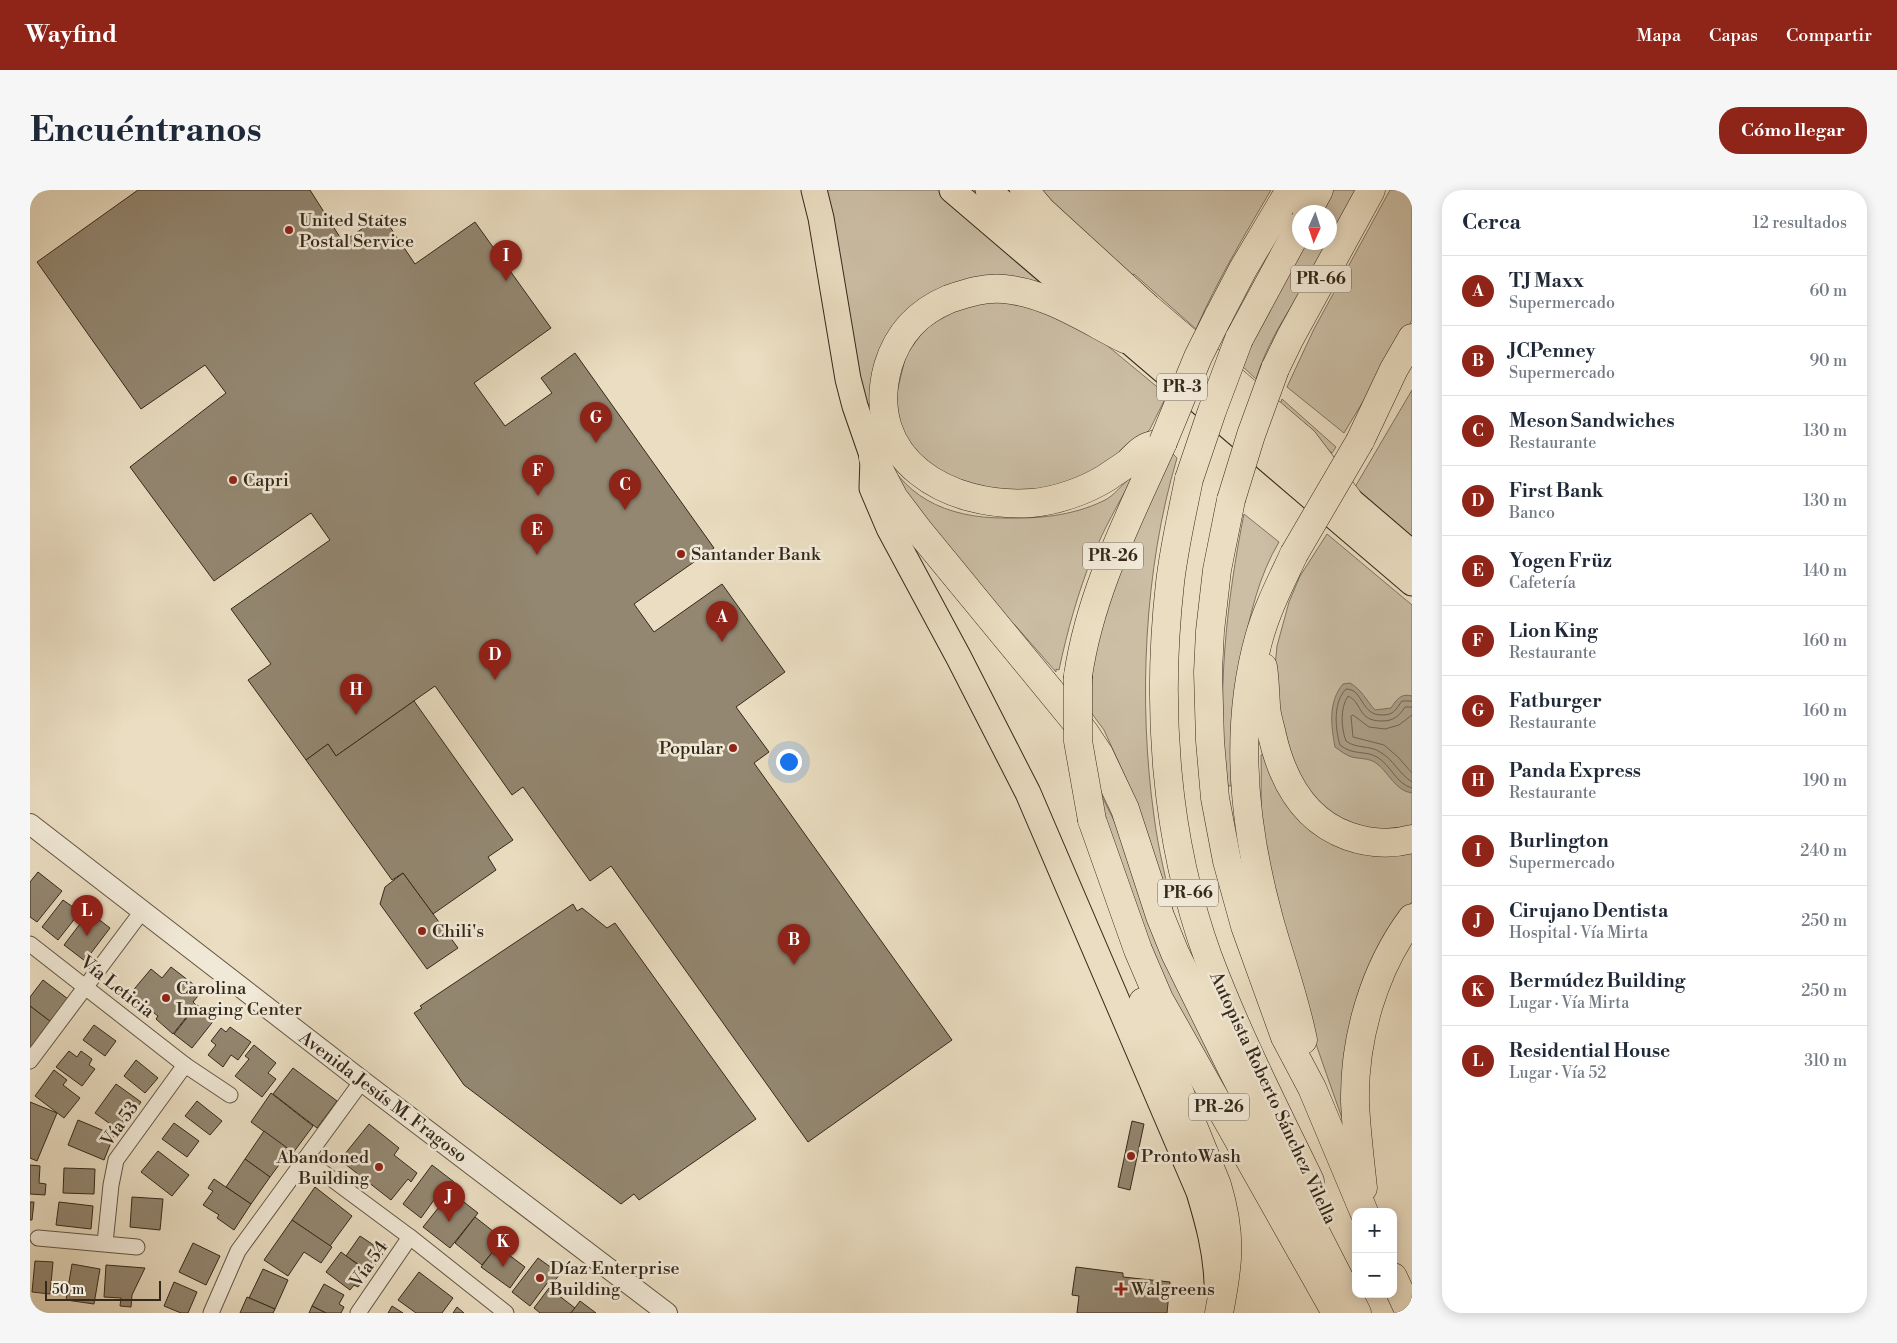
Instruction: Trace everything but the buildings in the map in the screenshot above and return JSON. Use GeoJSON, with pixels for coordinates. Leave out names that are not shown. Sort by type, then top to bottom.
{"type":"FeatureCollection","features":[{"type":"Feature","properties":{"kind":"highway"},"geometry":{"type":"LineString","coordinates":[[1024,190],[1042,212],[1148,308],[1304,442],[1348,498]]}},
{"type":"Feature","properties":{"kind":"highway"},"geometry":{"type":"LineString","coordinates":[[1268,226],[1281,190]]}},
{"type":"Feature","properties":{"kind":"highway"},"geometry":{"type":"LineString","coordinates":[[1268,226],[1290,190]]}},
{"type":"Feature","properties":{"kind":"highway"},"geometry":{"type":"LineString","coordinates":[[1311,205],[1319,190]]}},
{"type":"Feature","properties":{"kind":"highway","name":"Autopista Roberto Sánchez Vilella"},"geometry":{"type":"LineString","coordinates":[[1312,1088],[1285,1037],[1245,926],[1227,860],[1215,798],[1210,741],[1208,672],[1210,631],[1216,570],[1231,500],[1251,435],[1275,369],[1294,330],[1371,190]]}},
{"type":"Feature","properties":{"kind":"highway","name":"PR-26"},"geometry":{"type":"LineString","coordinates":[[1268,226],[1218,317],[1198,358],[1107,570],[1087,630],[1078,676],[1078,741],[1092,820],[1117,894],[1159,999],[1336,1313]]}},
{"type":"Feature","properties":{"kind":"highway","name":"Autopista Roberto Sánchez Vilella"},"geometry":{"type":"LineString","coordinates":[[1292,241],[1239,338],[1189,479],[1170,583],[1163,689],[1165,739],[1171,800],[1188,890],[1207,955],[1230,1013],[1352,1268]]}},
{"type":"Feature","properties":{"kind":"highway"},"geometry":{"type":"LineString","coordinates":[[1125,339],[1030,293],[1004,289],[982,290],[946,301],[920,314],[906,328],[897,344],[885,378],[883,395],[884,411],[890,434],[901,454],[913,468],[930,482],[951,492],[1004,503],[1033,503],[1083,490],[1105,479],[1145,448],[1163,442]]}},
{"type":"Feature","properties":{"kind":"highway"},"geometry":{"type":"LineString","coordinates":[[1362,1208],[1312,1088],[1301,1027],[1268,918],[1247,802],[1243,767],[1244,727],[1249,682],[1259,638],[1272,600],[1294,554],[1360,441],[1394,369],[1412,338]]}},
{"type":"Feature","properties":{"kind":"highway"},"geometry":{"type":"LineString","coordinates":[[1360,441],[1412,372]]}},
{"type":"Feature","properties":{"kind":"highway"},"geometry":{"type":"LineString","coordinates":[[873,458],[894,498],[919,531],[1084,733],[1099,754],[1126,809],[1160,916],[1175,953],[1357,1313]]}},
{"type":"Feature","properties":{"kind":"highway","name":"PR-3"},"geometry":{"type":"LineString","coordinates":[[1348,498],[1412,554]]}},
{"type":"Feature","properties":{"kind":"highway"},"geometry":{"type":"LineString","coordinates":[[1259,638],[1266,706],[1277,756],[1295,795],[1307,811],[1334,830],[1359,839],[1382,843],[1412,839]]}},
{"type":"Feature","properties":{"kind":"highway"},"geometry":{"type":"LineString","coordinates":[[1117,894],[1124,953],[1217,1184],[1222,1202],[1228,1243],[1227,1273],[1218,1313]]}},
{"type":"Feature","properties":{"kind":"highway"},"geometry":{"type":"LineString","coordinates":[[1364,1208],[1355,1099],[1361,1042],[1376,987],[1385,963],[1398,938],[1412,918]]}},
{"type":"Feature","properties":{"kind":"highway"},"geometry":{"type":"LineString","coordinates":[[1397,1285],[1410,1313]]}},
{"type":"Feature","properties":{"kind":"highway"},"geometry":{"type":"LineString","coordinates":[[1367,1298],[1374,1313]]}},
{"type":"Feature","properties":{"kind":"main road"},"geometry":{"type":"LineString","coordinates":[[814,190],[821,218],[848,379],[873,458],[872,488],[888,528],[959,658],[1028,793],[1190,1170],[1210,1226],[1216,1264],[1218,1313]]}},
{"type":"Feature","properties":{"kind":"main road","name":"PR-3"},"geometry":{"type":"LineString","coordinates":[[952,190],[1412,583]]}},
{"type":"Feature","properties":{"kind":"main road","name":"PR-3"},"geometry":{"type":"LineString","coordinates":[[988,190],[1348,498]]}},
{"type":"Feature","properties":{"kind":"street","name":"Avenida Jesús M. Fragoso"},"geometry":{"type":"LineString","coordinates":[[30,824],[362,1081],[667,1313]]}},
{"type":"Feature","properties":{"kind":"street"},"geometry":{"type":"LineString","coordinates":[[30,1061],[142,910]]}},
{"type":"Feature","properties":{"kind":"street","name":"Vía Leticia"},"geometry":{"type":"LineString","coordinates":[[30,944],[185,1065],[230,1095]]}},
{"type":"Feature","properties":{"kind":"street","name":"Vía 53"},"geometry":{"type":"LineString","coordinates":[[105,1243],[111,1185],[116,1160],[185,1065]]}},
{"type":"Feature","properties":{"kind":"street"},"geometry":{"type":"LineString","coordinates":[[211,1313],[238,1251],[362,1081]]}},
{"type":"Feature","properties":{"kind":"street"},"geometry":{"type":"LineString","coordinates":[[305,1159],[410,1237],[506,1313]]}},
{"type":"Feature","properties":{"kind":"street","name":"Vía 54"},"geometry":{"type":"LineString","coordinates":[[358,1313],[410,1237]]}},
{"type":"Feature","properties":{"kind":"street"},"geometry":{"type":"LineString","coordinates":[[38,1238],[137,1247]]}},
{"type":"Feature","properties":{"kind":"shaded area"},"geometry":{"type":"Polygon","coordinates":[[[826,190],[939,190],[1041,279],[1034,290],[1009,285],[984,284],[960,287],[938,294],[917,305],[899,321],[885,341],[872,375],[870,406],[876,437],[884,455],[894,470],[919,495],[936,505],[954,511],[973,516],[1003,518],[1054,516],[1079,510],[1107,499],[1132,477],[1106,526],[1082,583],[1059,670],[1056,669],[1056,672],[1015,625],[1003,620],[923,525],[892,476],[876,440],[863,402],[854,364],[826,190]]]}},
{"type":"Feature","properties":{"kind":"shaded area"},"geometry":{"type":"Polygon","coordinates":[[[1036,190],[1271,190],[1222,276],[1196,329],[1134,274],[1130,277],[1036,190]]]}},
{"type":"Feature","properties":{"kind":"shaded area"},"geometry":{"type":"Polygon","coordinates":[[[1332,190],[1361,190],[1337,233],[1337,205],[1324,205],[1332,190]]]}},
{"type":"Feature","properties":{"kind":"shaded area"},"geometry":{"type":"Polygon","coordinates":[[[1390,190],[1412,190],[1412,320],[1344,433],[1287,387],[1314,329],[1390,190]]]}},
{"type":"Feature","properties":{"kind":"shaded area"},"geometry":{"type":"Polygon","coordinates":[[[1299,250],[1328,250],[1278,328],[1262,361],[1256,379],[1243,367],[1248,351],[1299,250]]]}},
{"type":"Feature","properties":{"kind":"shaded area"},"geometry":{"type":"Polygon","coordinates":[[[986,301],[1012,301],[1039,306],[1098,338],[1167,395],[1150,429],[1110,466],[1040,491],[982,489],[937,475],[904,435],[897,413],[897,392],[906,355],[925,329],[964,307],[986,301]]]}},
{"type":"Feature","properties":{"kind":"shaded area"},"geometry":{"type":"Polygon","coordinates":[[[1412,390],[1412,536],[1355,487],[1412,390]]]}},
{"type":"Feature","properties":{"kind":"shaded area"},"geometry":{"type":"Polygon","coordinates":[[[1282,399],[1336,447],[1332,453],[1279,408],[1282,399]]]}},
{"type":"Feature","properties":{"kind":"shaded area"},"geometry":{"type":"Polygon","coordinates":[[[1170,451],[1177,458],[1157,545],[1151,590],[1147,636],[1146,728],[1154,816],[1174,916],[1129,785],[1104,730],[1090,711],[1093,663],[1107,602],[1170,451]]]}},
{"type":"Feature","properties":{"kind":"shaded area"},"geometry":{"type":"Polygon","coordinates":[[[1244,514],[1279,542],[1266,568],[1248,628],[1238,693],[1231,786],[1228,786],[1224,754],[1223,720],[1225,650],[1232,580],[1244,514]]]}},
{"type":"Feature","properties":{"kind":"shaded area"},"geometry":{"type":"Polygon","coordinates":[[[1327,534],[1412,605],[1412,833],[1405,835],[1328,821],[1284,764],[1275,667],[1277,646],[1289,602],[1300,576],[1327,534]]]}},
{"type":"Feature","properties":{"kind":"shaded area"},"geometry":{"type":"Polygon","coordinates":[[[1264,753],[1289,803],[1412,850],[1412,902],[1408,906],[1344,1118],[1342,1118],[1293,973],[1274,899],[1262,824],[1261,755],[1264,753]]]}},
{"type":"Feature","properties":{"kind":"shaded area"},"geometry":{"type":"Polygon","coordinates":[[[1097,786],[1127,847],[1271,1173],[1192,1047],[1118,866],[1097,786]]]}},
{"type":"Feature","properties":{"kind":"water"},"geometry":{"type":"Polygon","coordinates":[[[1350,683],[1361,692],[1375,710],[1391,708],[1395,702],[1405,695],[1412,696],[1412,793],[1396,785],[1373,761],[1355,758],[1335,747],[1332,730],[1333,706],[1338,691],[1343,684],[1350,683]]]}},
{"type":"Feature","properties":{"kind":"place","name":"United States Postal Service"},"geometry":{"type":"Point","coordinates":[289,230]}},
{"type":"Feature","properties":{"kind":"place","name":"Burlington"},"geometry":{"type":"Point","coordinates":[506,281]}},
{"type":"Feature","properties":{"kind":"place","name":"Fatburger"},"geometry":{"type":"Point","coordinates":[596,443]}},
{"type":"Feature","properties":{"kind":"place","name":"Capri"},"geometry":{"type":"Point","coordinates":[233,480]}},
{"type":"Feature","properties":{"kind":"place","name":"Lion King"},"geometry":{"type":"Point","coordinates":[538,496]}},
{"type":"Feature","properties":{"kind":"place","name":"Meson Sandwiches"},"geometry":{"type":"Point","coordinates":[625,510]}},
{"type":"Feature","properties":{"kind":"place","name":"Santander Bank"},"geometry":{"type":"Point","coordinates":[681,554]}},
{"type":"Feature","properties":{"kind":"place","name":"Yogen Früz"},"geometry":{"type":"Point","coordinates":[537,555]}},
{"type":"Feature","properties":{"kind":"place","name":"TJ Maxx"},"geometry":{"type":"Point","coordinates":[722,642]}},
{"type":"Feature","properties":{"kind":"place","name":"First Bank"},"geometry":{"type":"Point","coordinates":[495,680]}},
{"type":"Feature","properties":{"kind":"place","name":"Panda Express"},"geometry":{"type":"Point","coordinates":[356,715]}},
{"type":"Feature","properties":{"kind":"place","name":"Popular"},"geometry":{"type":"Point","coordinates":[733,748]}},
{"type":"Feature","properties":{"kind":"place","name":"Chili's"},"geometry":{"type":"Point","coordinates":[422,931]}},
{"type":"Feature","properties":{"kind":"place","name":"Residential House"},"geometry":{"type":"Point","coordinates":[87,936]}},
{"type":"Feature","properties":{"kind":"place","name":"JCPenney"},"geometry":{"type":"Point","coordinates":[794,965]}},
{"type":"Feature","properties":{"kind":"place","name":"Carolina Imaging Center"},"geometry":{"type":"Point","coordinates":[166,998]}},
{"type":"Feature","properties":{"kind":"place","name":"ProntoWash"},"geometry":{"type":"Point","coordinates":[1131,1156]}},
{"type":"Feature","properties":{"kind":"place","name":"Abandoned Building"},"geometry":{"type":"Point","coordinates":[379,1167]}},
{"type":"Feature","properties":{"kind":"place","name":"Cirujano Dentista"},"geometry":{"type":"Point","coordinates":[449,1222]}},
{"type":"Feature","properties":{"kind":"place","name":"Bermúdez Building"},"geometry":{"type":"Point","coordinates":[503,1267]}},
{"type":"Feature","properties":{"kind":"place","name":"Díaz Enterprise Building"},"geometry":{"type":"Point","coordinates":[540,1278]}},
{"type":"Feature","properties":{"kind":"place","name":"Walgreens"},"geometry":{"type":"Point","coordinates":[1121,1289]}}]}
